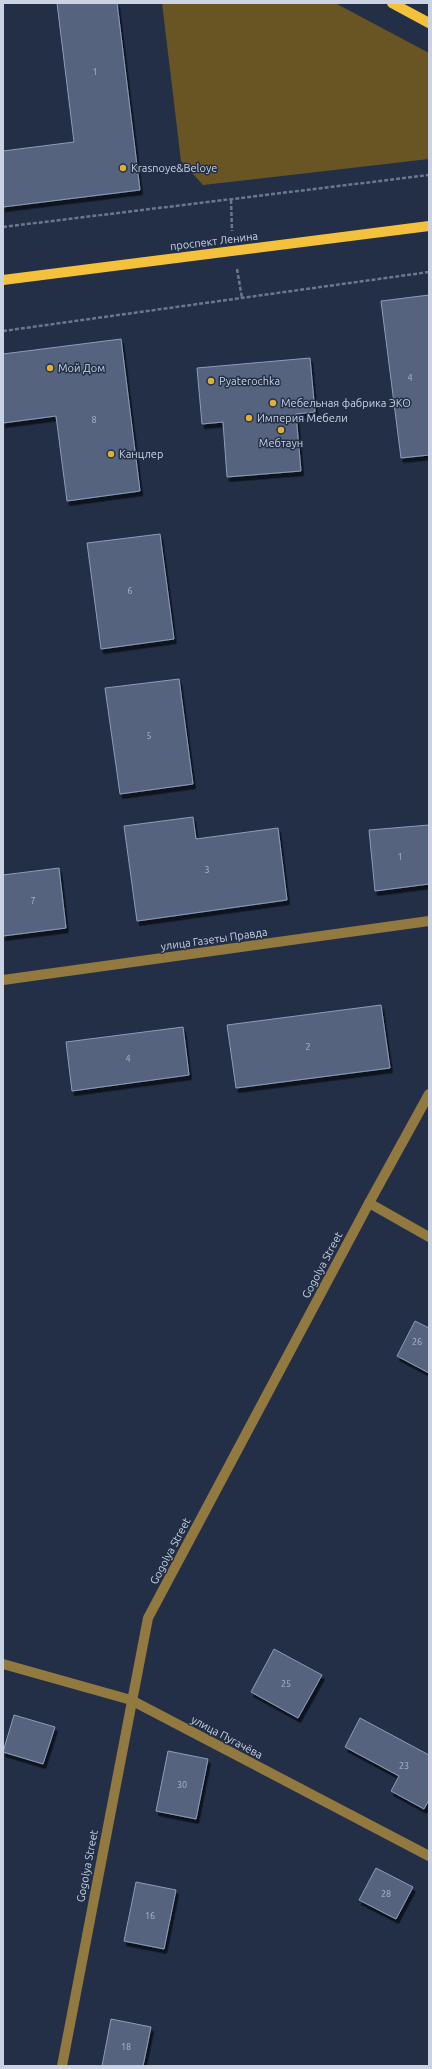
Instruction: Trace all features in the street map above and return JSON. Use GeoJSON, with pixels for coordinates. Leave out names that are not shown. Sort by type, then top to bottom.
{"type":"FeatureCollection","features":[{"type":"Feature","properties":{"kind":"main road"},"geometry":{"type":"LineString","coordinates":[[392,3],[429,23]]}},
{"type":"Feature","properties":{"kind":"main road","name":"проспект Ленина"},"geometry":{"type":"LineString","coordinates":[[3,280],[429,226]]}},
{"type":"Feature","properties":{"kind":"street","name":"улица Газеты Правда"},"geometry":{"type":"LineString","coordinates":[[3,980],[429,921]]}},
{"type":"Feature","properties":{"kind":"street","name":"Gogolya Street"},"geometry":{"type":"LineString","coordinates":[[62,2066],[131,1700],[148,1618],[369,1203],[429,1094]]}},
{"type":"Feature","properties":{"kind":"street"},"geometry":{"type":"LineString","coordinates":[[369,1203],[429,1237]]}},
{"type":"Feature","properties":{"kind":"street","name":"улица Пугачёва"},"geometry":{"type":"LineString","coordinates":[[3,1664],[131,1700],[429,1856]]}},
{"type":"Feature","properties":{"kind":"path"},"geometry":{"type":"LineString","coordinates":[[3,227],[429,176]]}},
{"type":"Feature","properties":{"kind":"path"},"geometry":{"type":"LineString","coordinates":[[3,330],[429,272]]}},
{"type":"Feature","properties":{"kind":"shaded area"},"geometry":{"type":"Polygon","coordinates":[[[162,3],[335,3],[429,53],[429,159],[203,185],[181,161],[162,3]]]}},
{"type":"Feature","properties":{"kind":"building"},"geometry":{"type":"Polygon","coordinates":[[[57,3],[117,3],[140,190],[3,207],[3,151],[74,142],[57,3]]]}},
{"type":"Feature","properties":{"kind":"building"},"geometry":{"type":"Polygon","coordinates":[[[429,295],[429,455],[401,458],[381,301],[429,295]]]}},
{"type":"Feature","properties":{"kind":"building"},"geometry":{"type":"Polygon","coordinates":[[[121,339],[140,491],[67,501],[56,416],[3,423],[3,354],[121,339]]]}},
{"type":"Feature","properties":{"kind":"building","name":"Империя Мебели"},"geometry":{"type":"Polygon","coordinates":[[[310,358],[315,412],[296,414],[301,471],[227,477],[223,422],[202,424],[197,368],[310,358]]]}},
{"type":"Feature","properties":{"kind":"building"},"geometry":{"type":"Polygon","coordinates":[[[160,534],[174,639],[101,649],[87,543],[160,534]]]}},
{"type":"Feature","properties":{"kind":"building"},"geometry":{"type":"Polygon","coordinates":[[[179,679],[193,784],[120,794],[105,688],[179,679]]]}},
{"type":"Feature","properties":{"kind":"building"},"geometry":{"type":"Polygon","coordinates":[[[193,817],[196,839],[278,828],[287,900],[137,921],[124,826],[193,817]]]}},
{"type":"Feature","properties":{"kind":"building"},"geometry":{"type":"Polygon","coordinates":[[[429,825],[429,884],[375,891],[369,830],[429,825]]]}},
{"type":"Feature","properties":{"kind":"building"},"geometry":{"type":"Polygon","coordinates":[[[59,868],[66,928],[3,936],[3,875],[59,868]]]}},
{"type":"Feature","properties":{"kind":"building"},"geometry":{"type":"Polygon","coordinates":[[[381,1005],[390,1068],[236,1088],[227,1025],[381,1005]]]}},
{"type":"Feature","properties":{"kind":"building"},"geometry":{"type":"Polygon","coordinates":[[[183,1027],[189,1075],[72,1091],[66,1042],[183,1027]]]}},
{"type":"Feature","properties":{"kind":"building"},"geometry":{"type":"Polygon","coordinates":[[[415,1321],[429,1328],[429,1373],[397,1356],[415,1321]]]}},
{"type":"Feature","properties":{"kind":"building"},"geometry":{"type":"Polygon","coordinates":[[[274,1649],[322,1675],[298,1718],[251,1692],[274,1649]]]}},
{"type":"Feature","properties":{"kind":"building"},"geometry":{"type":"Polygon","coordinates":[[[14,1715],[55,1727],[43,1764],[3,1752],[14,1715]]]}},
{"type":"Feature","properties":{"kind":"building"},"geometry":{"type":"Polygon","coordinates":[[[360,1718],[429,1755],[429,1800],[424,1809],[391,1791],[399,1776],[345,1747],[360,1718]]]}},
{"type":"Feature","properties":{"kind":"building"},"geometry":{"type":"Polygon","coordinates":[[[168,1751],[208,1759],[196,1819],[156,1811],[168,1751]]]}},
{"type":"Feature","properties":{"kind":"building"},"geometry":{"type":"Polygon","coordinates":[[[376,1868],[413,1887],[396,1919],[359,1900],[376,1868]]]}},
{"type":"Feature","properties":{"kind":"building"},"geometry":{"type":"Polygon","coordinates":[[[136,1882],[176,1890],[164,1949],[124,1941],[136,1882]]]}},
{"type":"Feature","properties":{"kind":"building"},"geometry":{"type":"Polygon","coordinates":[[[111,2019],[151,2027],[143,2066],[102,2066],[111,2019]]]}},
{"type":"Feature","properties":{"kind":"place","name":"Krasnoye&Beloye"},"geometry":{"type":"Point","coordinates":[123,168]}},
{"type":"Feature","properties":{"kind":"place","name":"Мой Дом"},"geometry":{"type":"Point","coordinates":[50,368]}},
{"type":"Feature","properties":{"kind":"place","name":"Pyaterochka"},"geometry":{"type":"Point","coordinates":[211,381]}},
{"type":"Feature","properties":{"kind":"place","name":"Мебельная фабрика ЭКО"},"geometry":{"type":"Point","coordinates":[273,403]}},
{"type":"Feature","properties":{"kind":"place","name":"Империя Мебели"},"geometry":{"type":"Point","coordinates":[249,418]}},
{"type":"Feature","properties":{"kind":"place","name":"Мебтаун"},"geometry":{"type":"Point","coordinates":[281,430]}},
{"type":"Feature","properties":{"kind":"place","name":"Канцлер"},"geometry":{"type":"Point","coordinates":[111,454]}}]}
